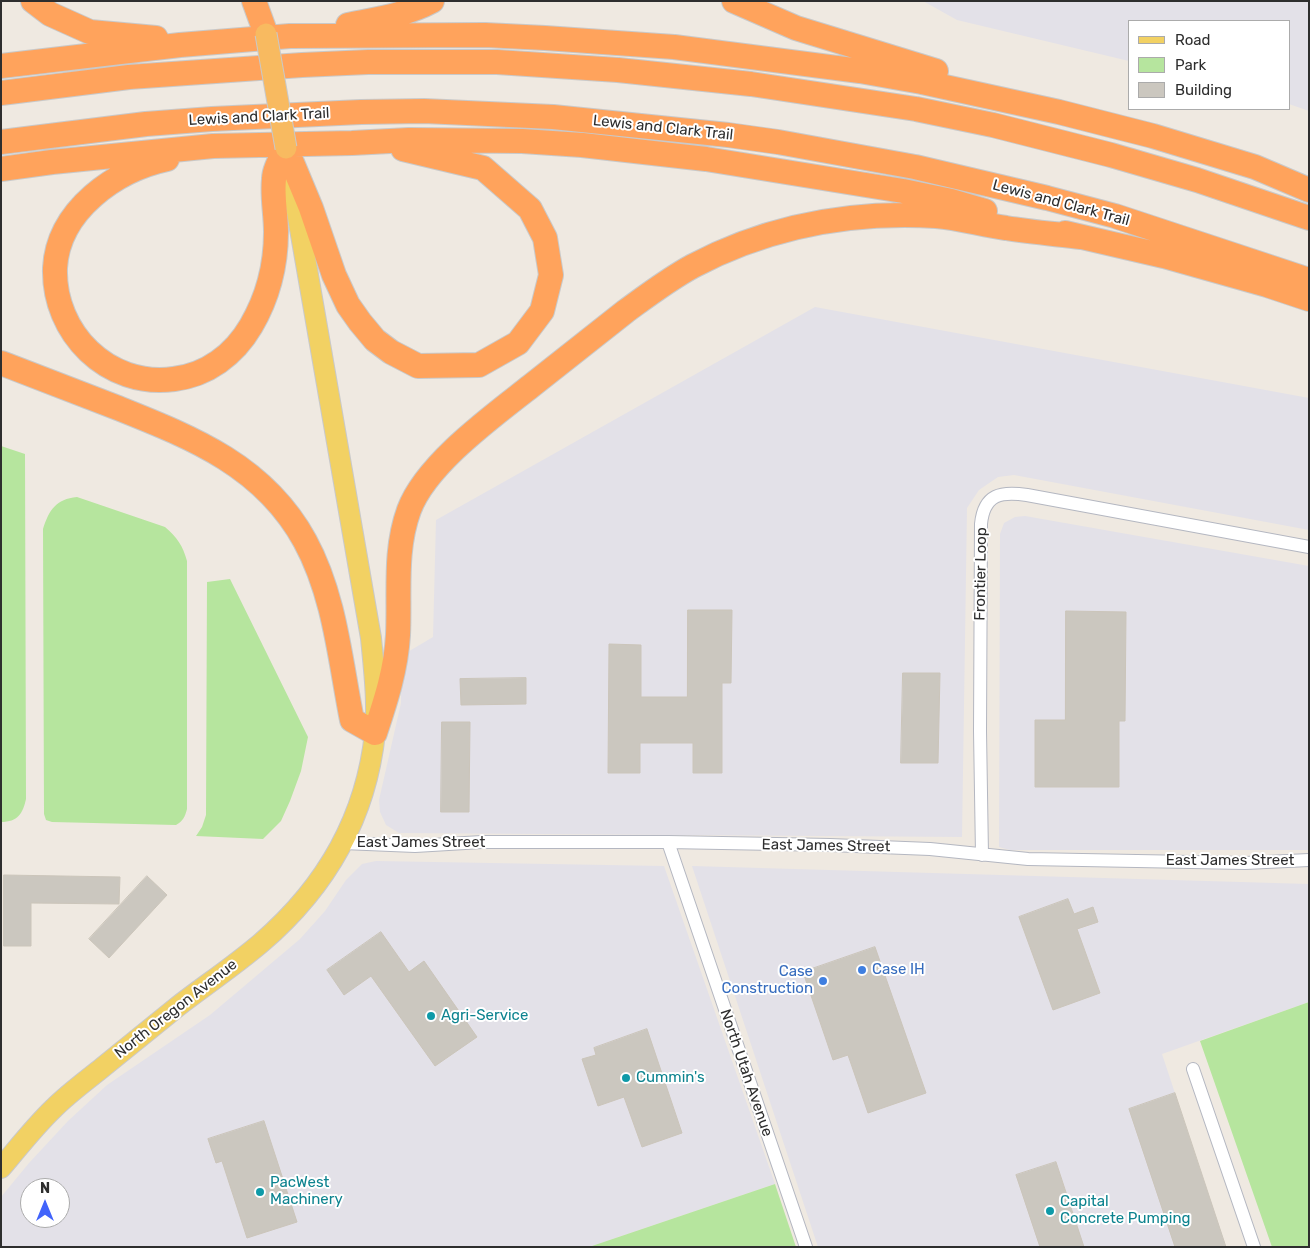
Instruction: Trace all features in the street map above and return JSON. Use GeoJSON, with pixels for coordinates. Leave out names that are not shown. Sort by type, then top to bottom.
{"type":"FeatureCollection","features":[{"type":"Feature","properties":{"kind":"highway"},"geometry":{"type":"LineString","coordinates":[[33,1],[50,14],[90,32],[215,41]]}},
{"type":"Feature","properties":{"kind":"highway"},"geometry":{"type":"LineString","coordinates":[[213,146],[196,155],[164,160],[116,179],[100,190],[73,218],[64,234],[55,266],[56,282],[63,314],[71,330],[90,354],[119,372],[134,378],[151,380],[184,378],[202,372],[217,364],[243,338],[261,308],[266,294],[275,258],[276,232],[295,209],[266,34],[254,1]]}},
{"type":"Feature","properties":{"kind":"highway"},"geometry":{"type":"LineString","coordinates":[[266,34],[268,1]]}},
{"type":"Feature","properties":{"kind":"highway"},"geometry":{"type":"LineString","coordinates":[[290,36],[393,16],[411,11],[432,1]]}},
{"type":"Feature","properties":{"kind":"highway"},"geometry":{"type":"LineString","coordinates":[[734,1],[796,28],[1059,112]]}},
{"type":"Feature","properties":{"kind":"highway"},"geometry":{"type":"LineString","coordinates":[[1,66],[215,41],[290,36],[484,35],[682,48],[860,71],[922,82],[1059,112],[1153,136],[1255,166],[1309,190]]}},
{"type":"Feature","properties":{"kind":"highway"},"geometry":{"type":"LineString","coordinates":[[1,93],[129,77],[302,64],[496,62],[626,71],[760,85],[916,109],[993,125],[1180,175],[1309,218]]}},
{"type":"Feature","properties":{"kind":"highway","name":"Lewis and Clark Trail"},"geometry":{"type":"LineString","coordinates":[[1,142],[212,118],[424,111],[553,117],[728,135],[778,142],[915,167],[1047,198],[1115,216],[1309,280]]}},
{"type":"Feature","properties":{"kind":"highway"},"geometry":{"type":"LineString","coordinates":[[1,168],[213,146],[409,140],[522,141],[591,146],[706,159],[932,197],[1081,237],[1164,256],[1309,299]]}},
{"type":"Feature","properties":{"kind":"highway"},"geometry":{"type":"LineString","coordinates":[[286,148],[273,177],[295,209],[356,316],[375,340],[391,352],[418,366],[480,365],[518,343],[542,311],[551,275],[545,238],[530,209],[484,168],[404,149],[352,143]]}},
{"type":"Feature","properties":{"kind":"highway"},"geometry":{"type":"LineString","coordinates":[[1,363],[170,429],[228,458],[253,476],[272,495],[305,541],[316,565],[332,614],[352,720],[375,733],[390,688],[396,662],[398,565],[402,537],[409,510],[419,490],[460,444],[586,342],[660,286],[691,267],[750,241],[798,226],[862,216],[939,216],[1007,228],[1081,237]]}},
{"type":"Feature","properties":{"kind":"main road","name":"North Oregon Avenue"},"geometry":{"type":"LineString","coordinates":[[1,1168],[54,1108],[177,1007],[260,943],[289,916],[310,893],[343,843],[363,792],[375,733],[376,685],[371,638],[295,209]]}},
{"type":"Feature","properties":{"kind":"street","name":"Frontier Loop"},"geometry":{"type":"LineString","coordinates":[[982,855],[980,731],[981,524],[984,507],[989,501],[998,495],[1006,493],[1027,494],[1309,546]]}},
{"type":"Feature","properties":{"kind":"street","name":"East James Street"},"geometry":{"type":"LineString","coordinates":[[343,843],[416,846],[482,842],[668,842],[930,849],[1028,859],[1245,863],[1309,860]]}},
{"type":"Feature","properties":{"kind":"street","name":"North Utah Avenue"},"geometry":{"type":"LineString","coordinates":[[668,842],[806,1247]]}},
{"type":"Feature","properties":{"kind":"street"},"geometry":{"type":"LineString","coordinates":[[1192,1069],[1254,1247]]}},
{"type":"Feature","properties":{"kind":"shaded area"},"geometry":{"type":"Polygon","coordinates":[[[923,1],[1309,1],[1309,111],[1290,104],[1290,20],[1128,20],[1128,61],[957,20],[923,1]]]}},
{"type":"Feature","properties":{"kind":"shaded area"},"geometry":{"type":"Polygon","coordinates":[[[815,307],[1309,398],[1309,530],[1014,475],[998,477],[979,490],[967,508],[962,837],[399,833],[386,825],[380,812],[379,800],[401,703],[401,656],[433,637],[436,520],[815,307]]]}},
{"type":"Feature","properties":{"kind":"shaded area"},"geometry":{"type":"Polygon","coordinates":[[[1025,516],[1309,566],[1309,850],[1010,850],[999,847],[1000,534],[1004,523],[1015,517],[1025,516]]]}},
{"type":"Feature","properties":{"kind":"shaded area"},"geometry":{"type":"Polygon","coordinates":[[[376,861],[664,866],[775,1184],[589,1247],[1,1247],[1,1197],[68,1121],[107,1085],[210,1015],[300,939],[325,911],[346,880],[362,864],[376,861]]]}},
{"type":"Feature","properties":{"kind":"shaded area"},"geometry":{"type":"Polygon","coordinates":[[[692,866],[1309,884],[1309,1002],[1162,1054],[1226,1247],[818,1247],[692,866]]]}},
{"type":"Feature","properties":{"kind":"green space"},"geometry":{"type":"Polygon","coordinates":[[[1,446],[25,454],[26,799],[19,816],[7,822],[1,822],[1,446]]]}},
{"type":"Feature","properties":{"kind":"green space"},"geometry":{"type":"Polygon","coordinates":[[[77,497],[165,527],[179,542],[187,561],[187,809],[183,818],[176,825],[52,822],[46,820],[44,814],[43,529],[54,507],[64,500],[77,497]]]}},
{"type":"Feature","properties":{"kind":"green space"},"geometry":{"type":"Polygon","coordinates":[[[230,579],[308,737],[301,771],[290,801],[281,821],[263,839],[196,836],[202,827],[206,815],[207,582],[230,579]]]}},
{"type":"Feature","properties":{"kind":"green space"},"geometry":{"type":"Polygon","coordinates":[[[1309,1002],[1309,1247],[1272,1247],[1200,1041],[1309,1002]]]}},
{"type":"Feature","properties":{"kind":"green space"},"geometry":{"type":"Polygon","coordinates":[[[775,1184],[796,1247],[589,1247],[775,1184]]]}},
{"type":"Feature","properties":{"kind":"building"},"geometry":{"type":"Polygon","coordinates":[[[688,610],[732,610],[731,683],[722,683],[722,773],[693,773],[693,743],[640,743],[640,773],[608,773],[609,644],[641,645],[641,697],[687,697],[688,610]]]}},
{"type":"Feature","properties":{"kind":"building"},"geometry":{"type":"Polygon","coordinates":[[[1066,611],[1126,612],[1125,721],[1119,721],[1119,787],[1035,787],[1035,720],[1065,720],[1066,611]]]}},
{"type":"Feature","properties":{"kind":"building"},"geometry":{"type":"Polygon","coordinates":[[[903,673],[940,673],[938,763],[901,763],[903,673]]]}},
{"type":"Feature","properties":{"kind":"building"},"geometry":{"type":"Polygon","coordinates":[[[526,678],[526,704],[461,705],[460,679],[526,678]]]}},
{"type":"Feature","properties":{"kind":"building"},"geometry":{"type":"Polygon","coordinates":[[[442,722],[470,722],[469,812],[441,812],[442,722]]]}},
{"type":"Feature","properties":{"kind":"building"},"geometry":{"type":"Polygon","coordinates":[[[4,875],[120,877],[119,904],[31,903],[31,946],[4,946],[4,875]]]}},
{"type":"Feature","properties":{"kind":"building"},"geometry":{"type":"Polygon","coordinates":[[[147,876],[167,895],[109,958],[89,939],[147,876]]]}},
{"type":"Feature","properties":{"kind":"building"},"geometry":{"type":"Polygon","coordinates":[[[1068,899],[1074,914],[1093,907],[1098,922],[1077,929],[1100,993],[1053,1010],[1019,917],[1068,899]]]}},
{"type":"Feature","properties":{"kind":"building","name":"Agri-Service"},"geometry":{"type":"Polygon","coordinates":[[[381,932],[409,972],[424,961],[477,1037],[435,1066],[371,976],[344,995],[327,970],[381,932]]]}},
{"type":"Feature","properties":{"kind":"building"},"geometry":{"type":"Polygon","coordinates":[[[875,947],[926,1093],[868,1113],[848,1055],[833,1060],[803,972],[875,947]]]}},
{"type":"Feature","properties":{"kind":"building","name":"Cummin's"},"geometry":{"type":"Polygon","coordinates":[[[647,1029],[682,1133],[642,1147],[624,1097],[598,1106],[582,1059],[596,1055],[594,1048],[647,1029]]]}},
{"type":"Feature","properties":{"kind":"building"},"geometry":{"type":"Polygon","coordinates":[[[1175,1093],[1226,1247],[1175,1247],[1129,1109],[1175,1093]]]}},
{"type":"Feature","properties":{"kind":"building","name":"PacWest Machinery"},"geometry":{"type":"Polygon","coordinates":[[[264,1121],[297,1222],[247,1238],[222,1161],[216,1163],[208,1139],[264,1121]]]}},
{"type":"Feature","properties":{"kind":"building","name":"Capital Concrete Pumping"},"geometry":{"type":"Polygon","coordinates":[[[1056,1162],[1084,1247],[1040,1247],[1016,1175],[1056,1162]]]}},
{"type":"Feature","properties":{"kind":"place","name":"Case IH"},"geometry":{"type":"Point","coordinates":[862,970]}},
{"type":"Feature","properties":{"kind":"place","name":"Case Construction"},"geometry":{"type":"Point","coordinates":[823,981]}},
{"type":"Feature","properties":{"kind":"place","name":"Agri-Service"},"geometry":{"type":"Point","coordinates":[431,1016]}},
{"type":"Feature","properties":{"kind":"place","name":"Cummin's"},"geometry":{"type":"Point","coordinates":[626,1078]}},
{"type":"Feature","properties":{"kind":"place","name":"PacWest Machinery"},"geometry":{"type":"Point","coordinates":[260,1192]}},
{"type":"Feature","properties":{"kind":"place","name":"Capital Concrete Pumping"},"geometry":{"type":"Point","coordinates":[1050,1211]}}]}
